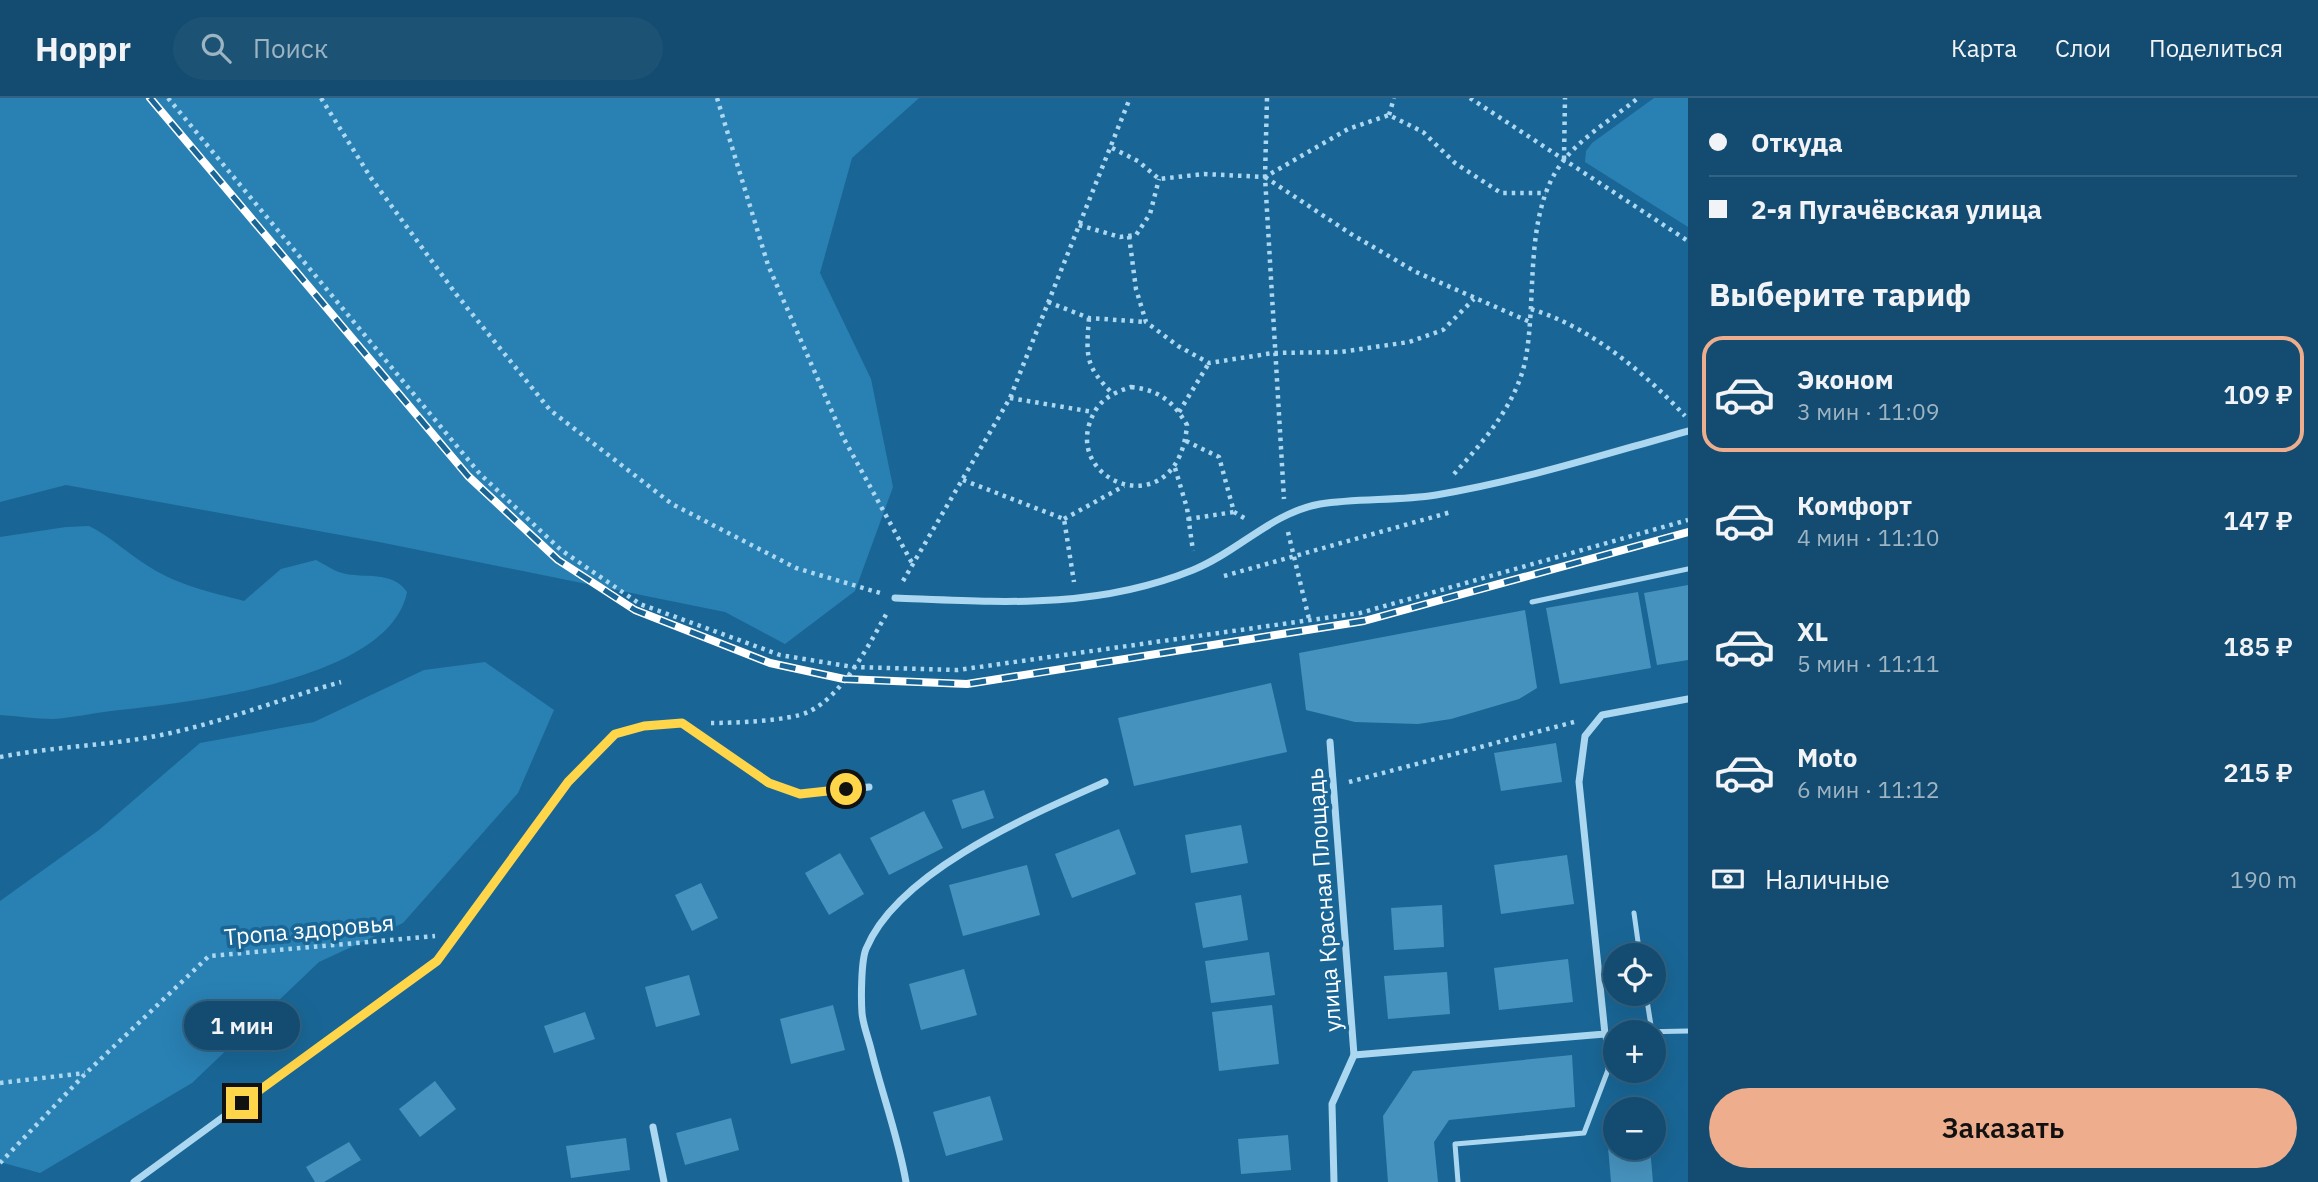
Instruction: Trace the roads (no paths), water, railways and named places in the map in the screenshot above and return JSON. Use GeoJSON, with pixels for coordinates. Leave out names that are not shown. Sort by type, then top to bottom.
{"type":"FeatureCollection","features":[{"type":"Feature","properties":{"kind":"street"},"geometry":{"type":"LineString","coordinates":[[895,598],[1010,603],[1077,600],[1137,590],[1196,569],[1284,515],[1319,504],[1435,495],[1516,478],[1688,431]]}},
{"type":"Feature","properties":{"kind":"street"},"geometry":{"type":"LineString","coordinates":[[1604,1020],[1580,782],[1586,736],[1602,715],[1688,699]]}},
{"type":"Feature","properties":{"kind":"street"},"geometry":{"type":"LineString","coordinates":[[134,1182],[437,961],[568,782],[615,734],[644,726],[682,723],[769,783],[800,794],[869,787]]}},
{"type":"Feature","properties":{"kind":"street","name":"улица Красная Площадь"},"geometry":{"type":"LineString","coordinates":[[1331,742],[1354,1055],[1332,1104],[1334,1182]]}},
{"type":"Feature","properties":{"kind":"street"},"geometry":{"type":"LineString","coordinates":[[906,1182],[900,1145],[881,1091],[862,1014],[865,951],[886,916],[915,888],[1004,827],[1105,782]]}},
{"type":"Feature","properties":{"kind":"street","name":"улица Красная Площадь"},"geometry":{"type":"LineString","coordinates":[[1354,1055],[1603,1034]]}},
{"type":"Feature","properties":{"kind":"street"},"geometry":{"type":"LineString","coordinates":[[653,1127],[664,1182]]}},
{"type":"Feature","properties":{"kind":"lane"},"geometry":{"type":"LineString","coordinates":[[1532,602],[1688,569]]}},
{"type":"Feature","properties":{"kind":"lane"},"geometry":{"type":"LineString","coordinates":[[1634,914],[1638,943]]}},
{"type":"Feature","properties":{"kind":"lane"},"geometry":{"type":"LineString","coordinates":[[1666,1032],[1688,1031]]}},
{"type":"Feature","properties":{"kind":"lane"},"geometry":{"type":"LineString","coordinates":[[1458,1182],[1455,1144],[1584,1133],[1603,1083]]}},
{"type":"Feature","properties":{"kind":"railway"},"geometry":{"type":"LineString","coordinates":[[150,98],[468,476],[558,560],[635,610],[770,663],[844,679],[967,684],[1364,621],[1688,532]]}}]}
